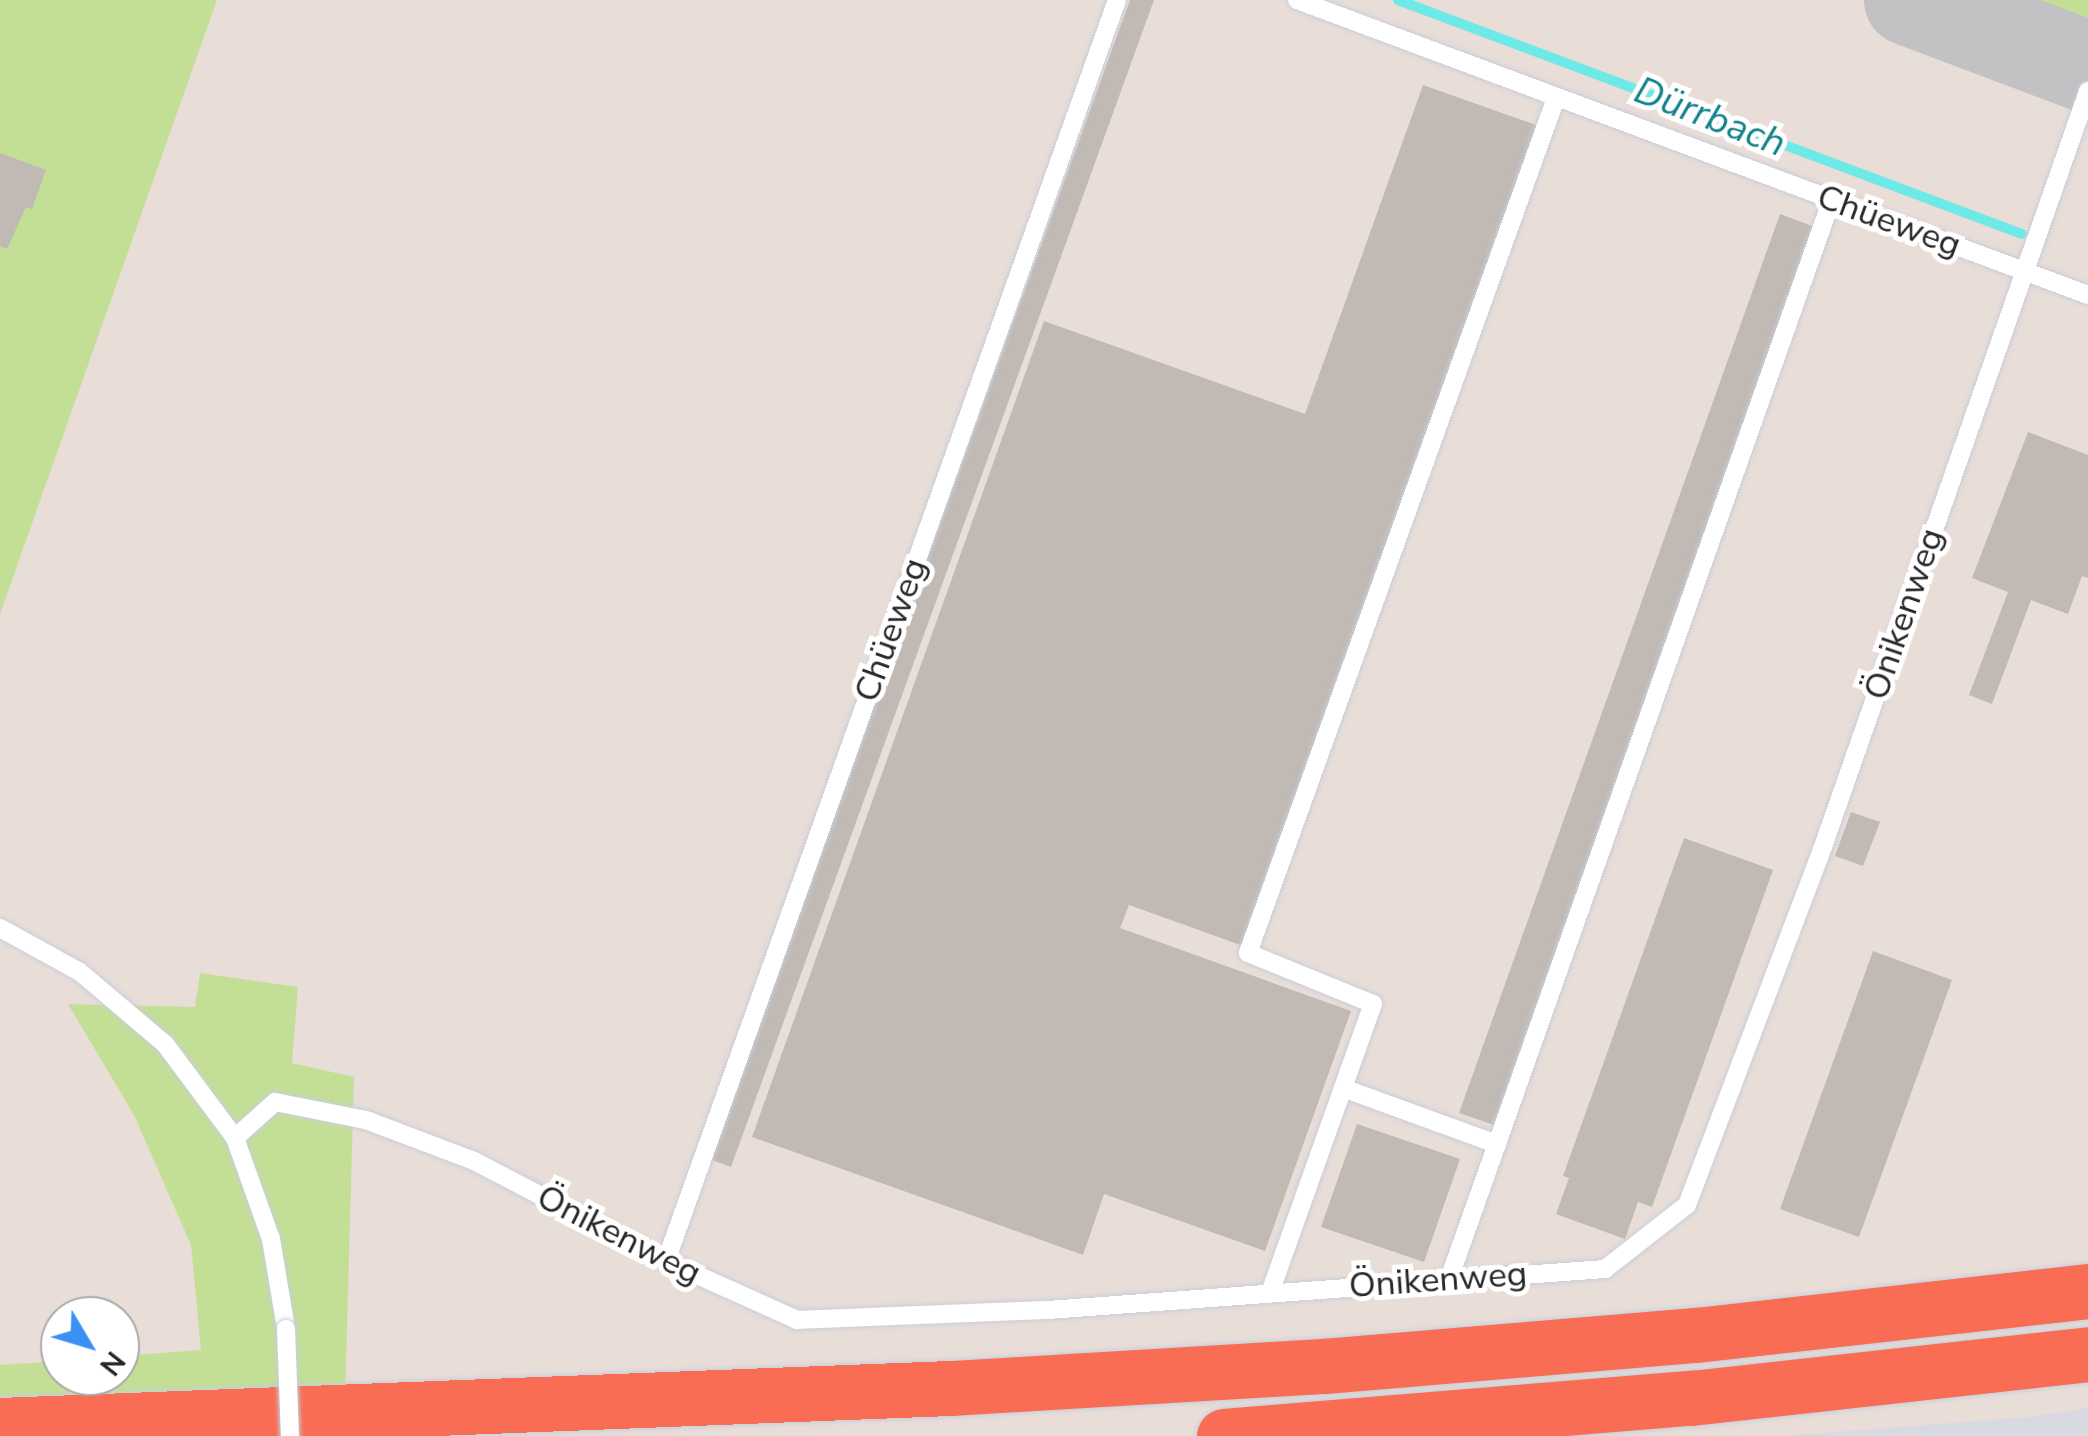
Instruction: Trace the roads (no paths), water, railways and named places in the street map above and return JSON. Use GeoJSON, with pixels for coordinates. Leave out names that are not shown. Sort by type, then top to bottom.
{"type":"FeatureCollection","features":[{"type":"Feature","properties":{"kind":"highway"},"geometry":{"type":"LineString","coordinates":[[0,1425],[1196,1375],[1678,1336],[2088,1292]]}},
{"type":"Feature","properties":{"kind":"highway"},"geometry":{"type":"LineString","coordinates":[[1224,1436],[1691,1398],[2088,1354]]}},
{"type":"Feature","properties":{"kind":"lane","name":"Chüeweg"},"geometry":{"type":"LineString","coordinates":[[666,1261],[1117,0]]}},
{"type":"Feature","properties":{"kind":"lane","name":"Chüeweg"},"geometry":{"type":"LineString","coordinates":[[1297,0],[2088,294]]}},
{"type":"Feature","properties":{"kind":"lane","name":"Önikenweg"},"geometry":{"type":"LineString","coordinates":[[235,1138],[275,1102],[366,1120],[474,1162],[666,1261],[797,1320],[886,1320],[1048,1310],[1271,1290],[1448,1282],[1605,1269],[1687,1205],[1819,858],[2088,91]]}},
{"type":"Feature","properties":{"kind":"lane"},"geometry":{"type":"LineString","coordinates":[[1271,1290],[1372,1004],[1248,953],[1556,98]]}},
{"type":"Feature","properties":{"kind":"lane"},"geometry":{"type":"LineString","coordinates":[[1448,1282],[1832,200]]}},
{"type":"Feature","properties":{"kind":"lane"},"geometry":{"type":"LineString","coordinates":[[0,928],[80,972],[165,1044],[235,1138],[271,1239],[286,1329],[290,1436]]}},
{"type":"Feature","properties":{"kind":"lane"},"geometry":{"type":"LineString","coordinates":[[1343,1088],[1497,1144]]}},
{"type":"Feature","properties":{"kind":"waterway","name":"Dürrbach"},"geometry":{"type":"LineString","coordinates":[[1398,0],[2022,234]]}}]}
